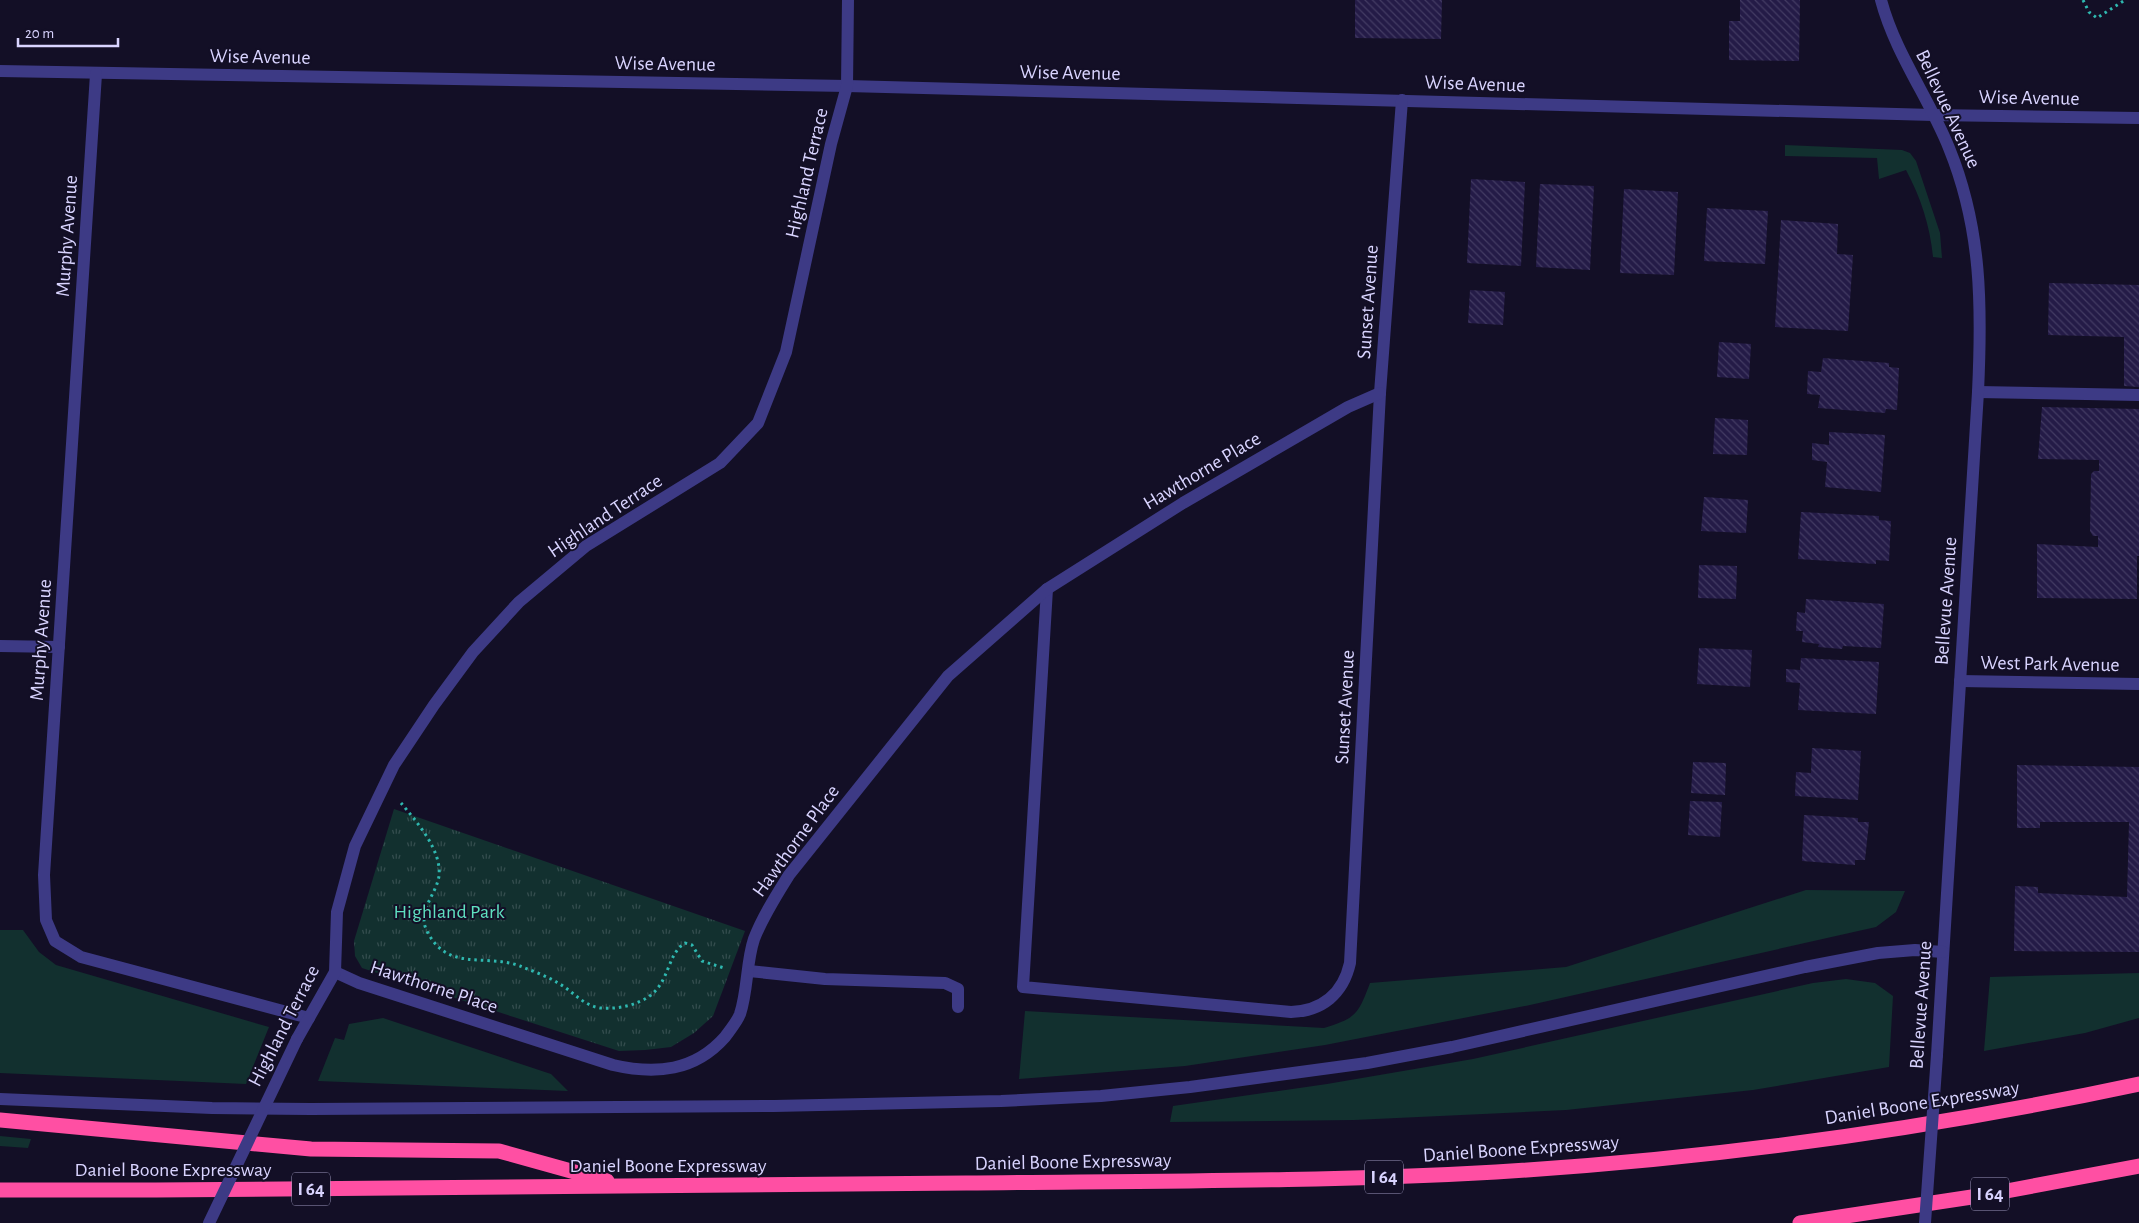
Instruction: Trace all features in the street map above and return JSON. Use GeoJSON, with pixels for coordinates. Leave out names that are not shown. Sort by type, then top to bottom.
{"type":"FeatureCollection","features":[{"type":"Feature","properties":{"kind":"highway","name":"Daniel Boone Expressway"},"geometry":{"type":"LineString","coordinates":[[0,1190],[1255,1180],[1505,1171],[1617,1163],[1739,1150],[2038,1106],[2139,1084]]}},
{"type":"Feature","properties":{"kind":"highway"},"geometry":{"type":"LineString","coordinates":[[0,1120],[311,1149],[499,1151],[622,1186]]}},
{"type":"Feature","properties":{"kind":"highway","name":"I 64"},"geometry":{"type":"LineString","coordinates":[[1800,1223],[1985,1195],[2139,1166]]}},
{"type":"Feature","properties":{"kind":"highway"},"geometry":{"type":"LineString","coordinates":[[1822,1223],[1839,1218]]}},
{"type":"Feature","properties":{"kind":"street","name":"Highland Terrace"},"geometry":{"type":"LineString","coordinates":[[209,1223],[297,1039],[335,972],[337,912],[355,846],[394,765],[434,705],[473,652],[519,602],[586,546],[720,463],[758,423],[786,352],[831,144],[847,86],[848,0]]}},
{"type":"Feature","properties":{"kind":"street","name":"Bellevue Avenue"},"geometry":{"type":"LineString","coordinates":[[1881,0],[1908,69],[1949,148],[1961,184],[1978,262],[1980,336],[1978,392],[1925,1223]]}},
{"type":"Feature","properties":{"kind":"street","name":"Wise Avenue"},"geometry":{"type":"LineString","coordinates":[[0,71],[847,86],[1933,115],[2139,118]]}},
{"type":"Feature","properties":{"kind":"street","name":"Murphy Avenue"},"geometry":{"type":"LineString","coordinates":[[96,74],[44,876],[46,920],[55,941],[81,958],[309,1018]]}},
{"type":"Feature","properties":{"kind":"street","name":"Sunset Avenue"},"geometry":{"type":"LineString","coordinates":[[1047,589],[1023,987],[1291,1012],[1302,1012],[1318,1007],[1334,996],[1341,988],[1350,963],[1380,393],[1402,100]]}},
{"type":"Feature","properties":{"kind":"street"},"geometry":{"type":"LineString","coordinates":[[1978,392],[2139,395]]}},
{"type":"Feature","properties":{"kind":"street","name":"Hawthorne Place"},"geometry":{"type":"LineString","coordinates":[[335,972],[359,983],[606,1063],[636,1070],[690,1064],[705,1056],[728,1033],[739,1015],[754,941],[759,928],[789,875],[948,676],[1047,589],[1182,503],[1348,407],[1380,393]]}},
{"type":"Feature","properties":{"kind":"street"},"geometry":{"type":"LineString","coordinates":[[0,646],[59,647]]}},
{"type":"Feature","properties":{"kind":"street","name":"West Park Avenue"},"geometry":{"type":"LineString","coordinates":[[1960,681],[2139,684]]}},
{"type":"Feature","properties":{"kind":"street"},"geometry":{"type":"LineString","coordinates":[[0,1099],[212,1108],[311,1109],[783,1106],[1001,1101],[1101,1096],[1200,1086],[1367,1062],[1452,1047],[1805,966],[1878,953],[1916,950],[1943,952]]}},
{"type":"Feature","properties":{"kind":"street"},"geometry":{"type":"LineString","coordinates":[[749,971],[825,979],[945,984],[958,989],[958,1007]]}},
{"type":"Feature","properties":{"kind":"path"},"geometry":{"type":"LineString","coordinates":[[2083,0],[2088,12],[2097,18],[2125,0]]}},
{"type":"Feature","properties":{"kind":"path"},"geometry":{"type":"LineString","coordinates":[[399,800],[421,826],[439,864],[439,877],[423,915],[431,938],[440,949],[450,956],[466,960],[518,965],[559,983],[578,1000],[598,1008],[618,1008],[642,1001],[661,986],[679,947],[686,943],[692,945],[702,961],[714,966],[749,971]]}},
{"type":"Feature","properties":{"kind":"green space"},"geometry":{"type":"Polygon","coordinates":[[[1785,145],[1902,150],[1910,153],[1916,161],[1940,233],[1942,258],[1933,257],[1930,234],[1924,212],[1906,170],[1879,179],[1877,158],[1785,156],[1785,145]]]}},
{"type":"Feature","properties":{"kind":"green space","name":"Highland Park"},"geometry":{"type":"Polygon","coordinates":[[[394,809],[745,931],[713,1016],[694,1033],[671,1047],[619,1051],[362,968],[355,956],[354,941],[394,809]]]}},
{"type":"Feature","properties":{"kind":"green space"},"geometry":{"type":"Polygon","coordinates":[[[1806,890],[1905,891],[1896,912],[1876,927],[1530,1005],[1325,1045],[1185,1066],[1019,1079],[1025,1011],[1324,1028],[1343,1021],[1354,1014],[1359,1009],[1370,983],[1566,967],[1806,890]]]}},
{"type":"Feature","properties":{"kind":"green space"},"geometry":{"type":"Polygon","coordinates":[[[0,930],[23,930],[39,952],[56,965],[269,1027],[246,1084],[0,1073],[0,930]]]}},
{"type":"Feature","properties":{"kind":"green space"},"geometry":{"type":"Polygon","coordinates":[[[2139,973],[2139,1018],[2085,1033],[1984,1051],[1990,977],[2139,973]]]}},
{"type":"Feature","properties":{"kind":"green space"},"geometry":{"type":"Polygon","coordinates":[[[1846,979],[1875,983],[1893,996],[1889,1067],[1753,1090],[1566,1110],[1354,1120],[1170,1122],[1173,1106],[1327,1084],[1473,1059],[1813,983],[1846,979]]]}},
{"type":"Feature","properties":{"kind":"green space"},"geometry":{"type":"Polygon","coordinates":[[[383,1018],[551,1074],[568,1091],[318,1081],[335,1038],[344,1040],[349,1024],[383,1018]]]}},
{"type":"Feature","properties":{"kind":"green space"},"geometry":{"type":"Polygon","coordinates":[[[0,1136],[31,1139],[28,1148],[0,1146],[0,1136]]]}},
{"type":"Feature","properties":{"kind":"building"},"geometry":{"type":"Polygon","coordinates":[[[1355,0],[1442,0],[1441,39],[1355,38],[1355,0]]]}},
{"type":"Feature","properties":{"kind":"building"},"geometry":{"type":"Polygon","coordinates":[[[1740,0],[1800,0],[1799,61],[1729,60],[1729,21],[1740,21],[1740,0]]]}},
{"type":"Feature","properties":{"kind":"building"},"geometry":{"type":"Polygon","coordinates":[[[1471,179],[1525,182],[1521,266],[1467,263],[1471,179]]]}},
{"type":"Feature","properties":{"kind":"building"},"geometry":{"type":"Polygon","coordinates":[[[1540,184],[1594,186],[1590,270],[1536,267],[1540,184]]]}},
{"type":"Feature","properties":{"kind":"building"},"geometry":{"type":"Polygon","coordinates":[[[1624,189],[1678,192],[1674,275],[1620,273],[1624,189]]]}},
{"type":"Feature","properties":{"kind":"building"},"geometry":{"type":"Polygon","coordinates":[[[1707,208],[1768,211],[1765,264],[1704,261],[1707,208]]]}},
{"type":"Feature","properties":{"kind":"building"},"geometry":{"type":"Polygon","coordinates":[[[1781,220],[1838,224],[1837,254],[1853,255],[1848,331],[1775,327],[1781,220]]]}},
{"type":"Feature","properties":{"kind":"building"},"geometry":{"type":"Polygon","coordinates":[[[2049,283],[2139,285],[2139,387],[2124,386],[2124,337],[2048,335],[2049,283]]]}},
{"type":"Feature","properties":{"kind":"building"},"geometry":{"type":"Polygon","coordinates":[[[1470,290],[1505,292],[1503,325],[1468,323],[1470,290]]]}},
{"type":"Feature","properties":{"kind":"building"},"geometry":{"type":"Polygon","coordinates":[[[1719,342],[1751,344],[1749,379],[1717,377],[1719,342]]]}},
{"type":"Feature","properties":{"kind":"building"},"geometry":{"type":"Polygon","coordinates":[[[1823,358],[1889,363],[1889,367],[1899,368],[1897,410],[1886,409],[1885,413],[1818,408],[1820,395],[1807,394],[1808,371],[1821,372],[1823,358]]]}},
{"type":"Feature","properties":{"kind":"building"},"geometry":{"type":"Polygon","coordinates":[[[2042,407],[2139,409],[2139,556],[2137,556],[2137,599],[2037,598],[2037,544],[2098,547],[2098,536],[2093,536],[2090,531],[2091,474],[2094,471],[2099,471],[2099,460],[2038,459],[2042,407]]]}},
{"type":"Feature","properties":{"kind":"building"},"geometry":{"type":"Polygon","coordinates":[[[1715,418],[1748,420],[1747,455],[1713,454],[1715,418]]]}},
{"type":"Feature","properties":{"kind":"building"},"geometry":{"type":"Polygon","coordinates":[[[1829,432],[1885,435],[1881,492],[1825,487],[1827,462],[1812,460],[1812,443],[1829,445],[1829,432]]]}},
{"type":"Feature","properties":{"kind":"building"},"geometry":{"type":"Polygon","coordinates":[[[1704,497],[1748,500],[1746,533],[1701,531],[1704,497]]]}},
{"type":"Feature","properties":{"kind":"building"},"geometry":{"type":"Polygon","coordinates":[[[1801,512],[1879,516],[1879,520],[1891,521],[1889,561],[1876,560],[1876,564],[1798,559],[1801,512]]]}},
{"type":"Feature","properties":{"kind":"building"},"geometry":{"type":"Polygon","coordinates":[[[1699,565],[1737,566],[1736,599],[1698,598],[1699,565]]]}},
{"type":"Feature","properties":{"kind":"building"},"geometry":{"type":"Polygon","coordinates":[[[1806,599],[1884,604],[1881,648],[1843,646],[1842,649],[1818,647],[1819,644],[1802,642],[1803,631],[1796,631],[1797,612],[1805,613],[1806,599]]]}},
{"type":"Feature","properties":{"kind":"building"},"geometry":{"type":"Polygon","coordinates":[[[1699,648],[1752,650],[1750,687],[1697,684],[1699,648]]]}},
{"type":"Feature","properties":{"kind":"building"},"geometry":{"type":"Polygon","coordinates":[[[1801,658],[1879,662],[1876,714],[1798,710],[1800,683],[1786,682],[1786,669],[1800,670],[1801,658]]]}},
{"type":"Feature","properties":{"kind":"building"},"geometry":{"type":"Polygon","coordinates":[[[1812,748],[1861,751],[1858,800],[1795,796],[1796,772],[1811,773],[1812,748]]]}},
{"type":"Feature","properties":{"kind":"building"},"geometry":{"type":"Polygon","coordinates":[[[1693,762],[1726,763],[1725,795],[1691,793],[1693,762]]]}},
{"type":"Feature","properties":{"kind":"building"},"geometry":{"type":"Polygon","coordinates":[[[2017,765],[2139,767],[2139,952],[2014,951],[2015,886],[2038,887],[2038,893],[2127,897],[2129,822],[2040,822],[2040,828],[2017,828],[2017,765]]]}},
{"type":"Feature","properties":{"kind":"building"},"geometry":{"type":"Polygon","coordinates":[[[1690,801],[1722,802],[1720,837],[1688,835],[1690,801]]]}},
{"type":"Feature","properties":{"kind":"building"},"geometry":{"type":"Polygon","coordinates":[[[1804,815],[1858,818],[1858,822],[1869,822],[1865,860],[1855,860],[1855,865],[1802,861],[1804,815]]]}}]}
